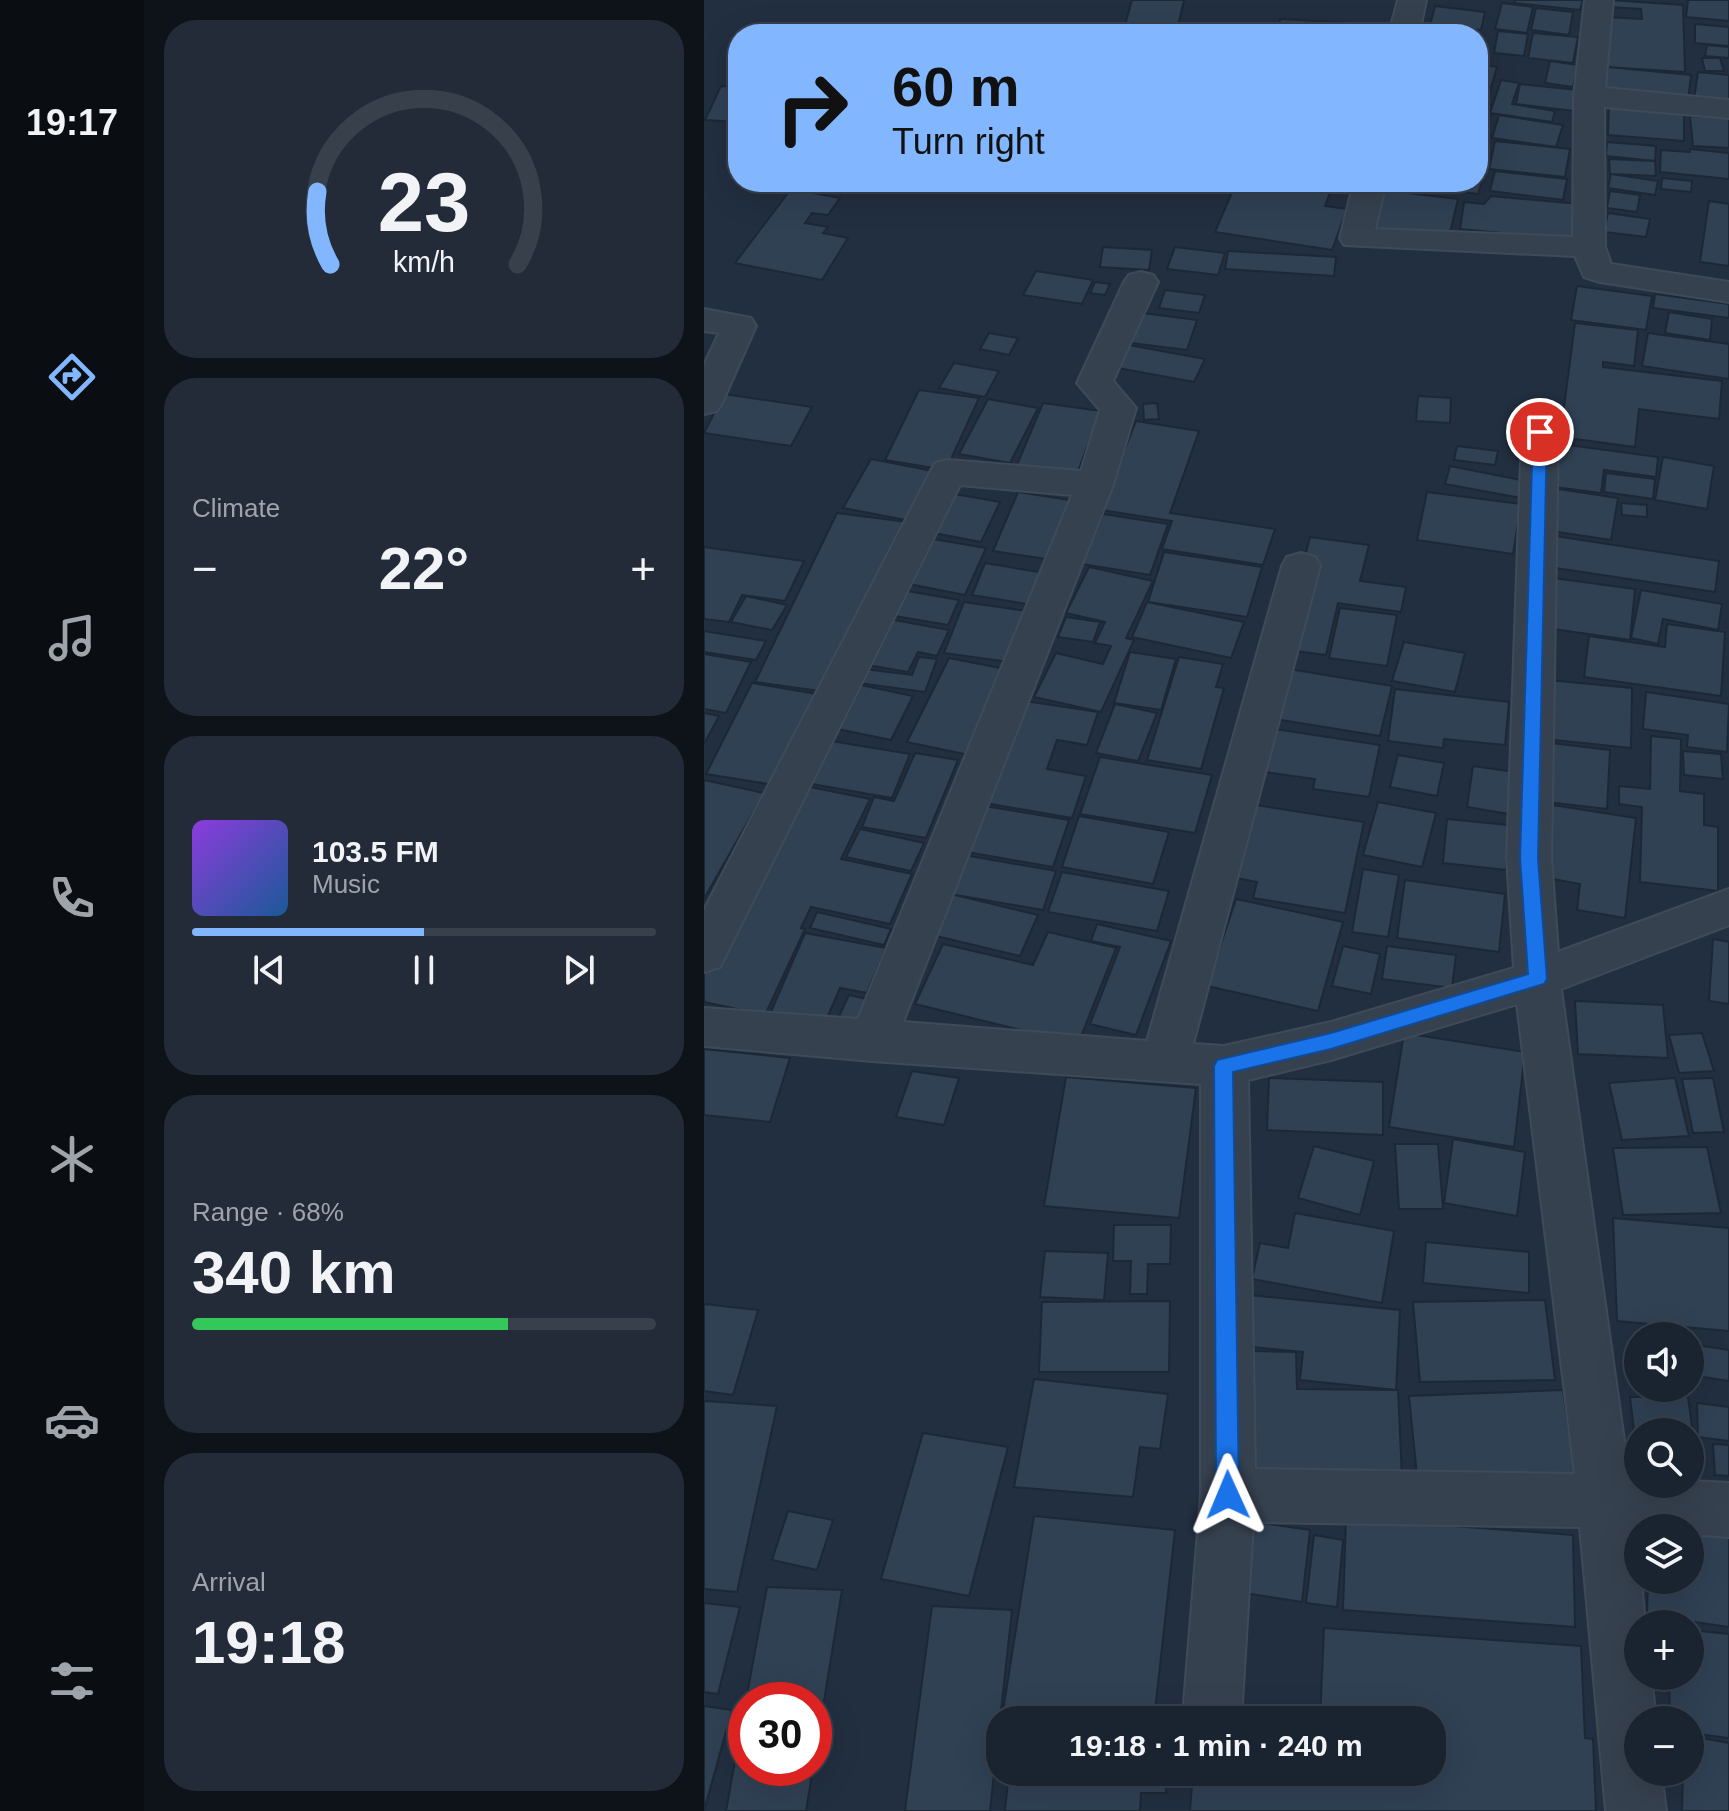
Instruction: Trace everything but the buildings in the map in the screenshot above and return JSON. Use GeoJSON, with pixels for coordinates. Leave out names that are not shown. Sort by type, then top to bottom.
{"type":"FeatureCollection","features":[{"type":"Feature","properties":{"kind":"street"},"geometry":{"type":"LineString","coordinates":[[1406,24],[1412,0]]}},
{"type":"Feature","properties":{"kind":"street"},"geometry":{"type":"LineString","coordinates":[[1599,0],[1589,96],[1589,247],[1596,270],[1729,292]]}},
{"type":"Feature","properties":{"kind":"street"},"geometry":{"type":"LineString","coordinates":[[1589,96],[1729,109]]}},
{"type":"Feature","properties":{"kind":"street"},"geometry":{"type":"LineString","coordinates":[[1368,192],[1356,238],[1589,247]]}},
{"type":"Feature","properties":{"kind":"street"},"geometry":{"type":"LineString","coordinates":[[872,1042],[1095,485],[1118,408],[1095,383],[1141,282]]}},
{"type":"Feature","properties":{"kind":"street"},"geometry":{"type":"LineString","coordinates":[[704,320],[739,326],[704,403]]}},
{"type":"Feature","properties":{"kind":"street"},"geometry":{"type":"LineString","coordinates":[[1540,432],[1529,858],[1537,979],[1605,1501],[1636,1811]]}},
{"type":"Feature","properties":{"kind":"street"},"geometry":{"type":"LineString","coordinates":[[704,954],[948,472],[1095,485]]}},
{"type":"Feature","properties":{"kind":"street"},"geometry":{"type":"LineString","coordinates":[[1165,1061],[1301,566]]}},
{"type":"Feature","properties":{"kind":"street"},"geometry":{"type":"LineString","coordinates":[[704,1027],[1224,1066],[1331,1041],[1537,979],[1729,907]]}},
{"type":"Feature","properties":{"kind":"street"},"geometry":{"type":"LineString","coordinates":[[1213,1703],[1228,1495],[1224,1066]]}},
{"type":"Feature","properties":{"kind":"street"},"geometry":{"type":"LineString","coordinates":[[1228,1495],[1605,1501],[1729,1510]]}},
{"type":"Feature","properties":{"kind":"route"},"geometry":{"type":"LineString","coordinates":[[1228,1495],[1224,1066],[1331,1041],[1537,979],[1529,858],[1540,432]]}}]}
